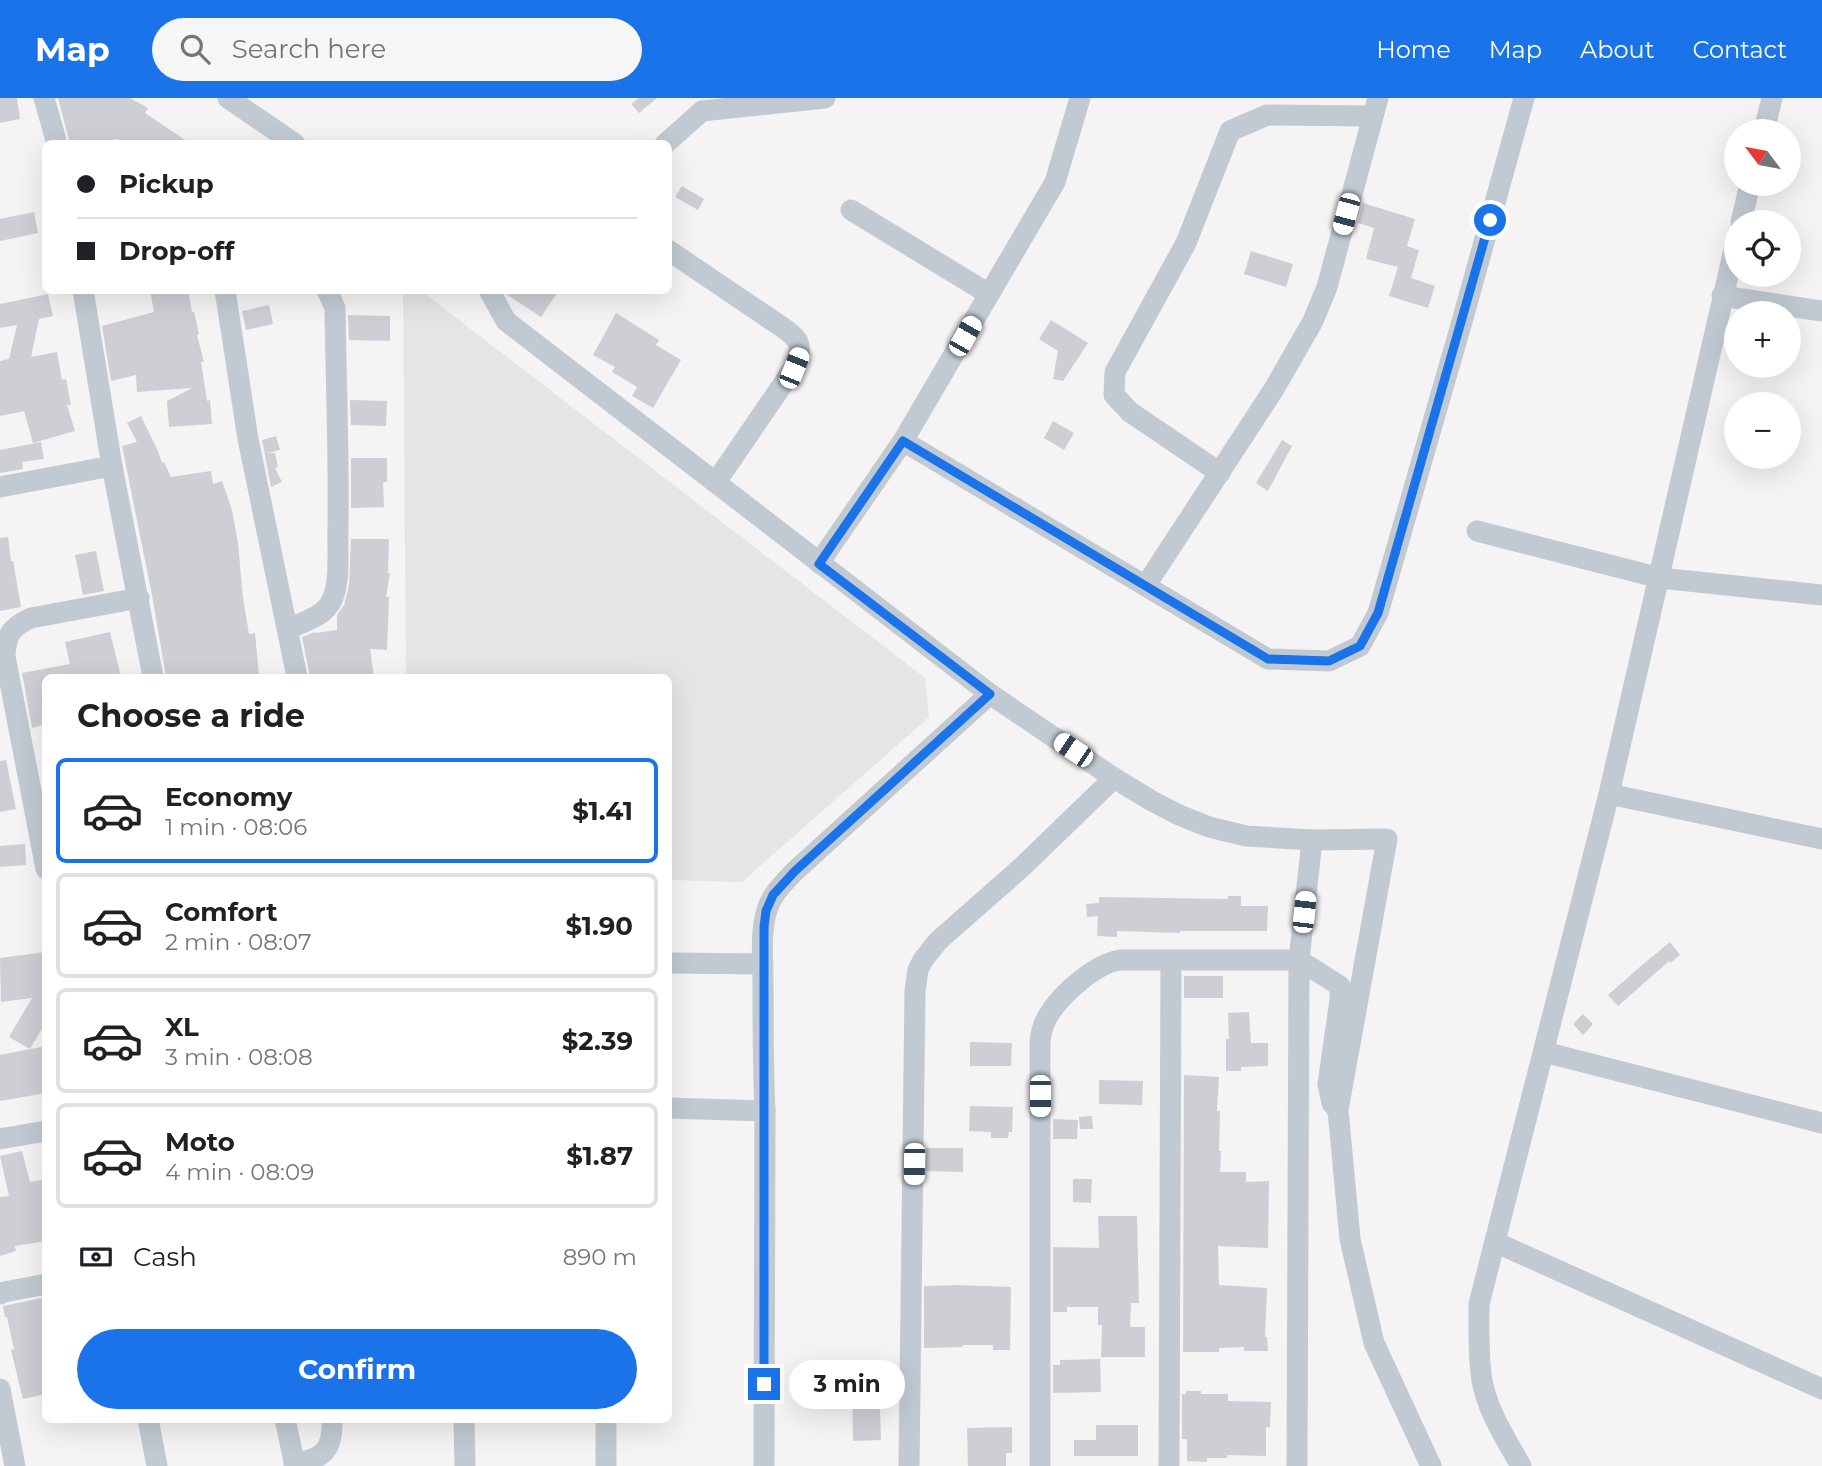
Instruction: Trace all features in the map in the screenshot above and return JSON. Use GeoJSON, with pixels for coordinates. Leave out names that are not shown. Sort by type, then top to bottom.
{"type":"FeatureCollection","features":[{"type":"Feature","properties":{"kind":"street"},"geometry":{"type":"LineString","coordinates":[[44,98],[56,140]]}},
{"type":"Feature","properties":{"kind":"street"},"geometry":{"type":"LineString","coordinates":[[228,98],[289,140]]}},
{"type":"Feature","properties":{"kind":"street"},"geometry":{"type":"LineString","coordinates":[[669,140],[702,111],[825,98]]}},
{"type":"Feature","properties":{"kind":"street"},"geometry":{"type":"LineString","coordinates":[[819,564],[903,441],[1055,182],[1080,98]]}},
{"type":"Feature","properties":{"kind":"street"},"geometry":{"type":"LineString","coordinates":[[903,441],[1268,659],[1329,661],[1360,646],[1378,613],[1464,318],[1524,98]]}},
{"type":"Feature","properties":{"kind":"street"},"geometry":{"type":"LineString","coordinates":[[1766,119],[1772,98]]}},
{"type":"Feature","properties":{"kind":"street"},"geometry":{"type":"LineString","coordinates":[[1146,585],[1220,472],[1274,389],[1320,305],[1375,107],[1266,115],[1230,131],[1186,243],[1115,372],[1114,395],[1130,412],[1220,472]]}},
{"type":"Feature","properties":{"kind":"street"},"geometry":{"type":"LineString","coordinates":[[851,210],[989,294]]}},
{"type":"Feature","properties":{"kind":"street"},"geometry":{"type":"LineString","coordinates":[[672,253],[792,334],[800,343],[800,353],[794,368],[716,482]]}},
{"type":"Feature","properties":{"kind":"street"},"geometry":{"type":"LineString","coordinates":[[1521,1466],[1502,1433],[1482,1382],[1478,1345],[1479,1304],[1609,794],[1724,287]]}},
{"type":"Feature","properties":{"kind":"street"},"geometry":{"type":"LineString","coordinates":[[84,294],[111,466],[152,674]]}},
{"type":"Feature","properties":{"kind":"street"},"geometry":{"type":"LineString","coordinates":[[226,294],[248,439],[296,674]]}},
{"type":"Feature","properties":{"kind":"street"},"geometry":{"type":"LineString","coordinates":[[288,629],[324,611],[331,601],[337,576],[335,309],[329,294]]}},
{"type":"Feature","properties":{"kind":"street"},"geometry":{"type":"LineString","coordinates":[[491,294],[506,321],[990,694],[1114,778],[1180,815],[1209,827],[1246,836],[1312,840],[1387,839],[1338,1111],[1350,1239],[1374,1343],[1431,1466]]}},
{"type":"Feature","properties":{"kind":"street"},"geometry":{"type":"LineString","coordinates":[[1722,296],[1822,311]]}},
{"type":"Feature","properties":{"kind":"street"},"geometry":{"type":"LineString","coordinates":[[0,487],[111,466]]}},
{"type":"Feature","properties":{"kind":"street"},"geometry":{"type":"LineString","coordinates":[[1477,531],[1660,578],[1822,595]]}},
{"type":"Feature","properties":{"kind":"street"},"geometry":{"type":"LineString","coordinates":[[42,848],[5,656],[6,643],[11,632],[20,623],[31,618],[139,598]]}},
{"type":"Feature","properties":{"kind":"street"},"geometry":{"type":"LineString","coordinates":[[764,1466],[763,964],[766,911],[773,895],[782,885],[990,694]]}},
{"type":"Feature","properties":{"kind":"street"},"geometry":{"type":"LineString","coordinates":[[909,1466],[915,991],[918,970],[938,941],[1023,866],[1114,778]]}},
{"type":"Feature","properties":{"kind":"street"},"geometry":{"type":"LineString","coordinates":[[1609,794],[1822,839]]}},
{"type":"Feature","properties":{"kind":"street"},"geometry":{"type":"LineString","coordinates":[[1297,1466],[1299,960],[1312,840]]}},
{"type":"Feature","properties":{"kind":"street"},"geometry":{"type":"LineString","coordinates":[[1040,1466],[1041,1034],[1055,1006],[1105,964],[1120,960],[1299,960],[1340,986],[1328,1084],[1332,1103],[1338,1111]]}},
{"type":"Feature","properties":{"kind":"street"},"geometry":{"type":"LineString","coordinates":[[1169,1466],[1171,960]]}},
{"type":"Feature","properties":{"kind":"street"},"geometry":{"type":"LineString","coordinates":[[672,963],[763,964]]}},
{"type":"Feature","properties":{"kind":"street"},"geometry":{"type":"LineString","coordinates":[[1544,1052],[1822,1123]]}},
{"type":"Feature","properties":{"kind":"street"},"geometry":{"type":"LineString","coordinates":[[672,1108],[765,1111]]}},
{"type":"Feature","properties":{"kind":"street"},"geometry":{"type":"LineString","coordinates":[[0,1139],[42,1132]]}},
{"type":"Feature","properties":{"kind":"street"},"geometry":{"type":"LineString","coordinates":[[1495,1242],[1822,1389]]}},
{"type":"Feature","properties":{"kind":"street"},"geometry":{"type":"LineString","coordinates":[[0,1294],[42,1285]]}},
{"type":"Feature","properties":{"kind":"street"},"geometry":{"type":"LineString","coordinates":[[0,1389],[15,1466]]}},
{"type":"Feature","properties":{"kind":"street"},"geometry":{"type":"LineString","coordinates":[[149,1423],[157,1466]]}},
{"type":"Feature","properties":{"kind":"street"},"geometry":{"type":"LineString","coordinates":[[286,1423],[295,1465],[315,1460],[324,1453],[330,1442],[332,1423]]}},
{"type":"Feature","properties":{"kind":"street"},"geometry":{"type":"LineString","coordinates":[[464,1423],[464,1466]]}},
{"type":"Feature","properties":{"kind":"street"},"geometry":{"type":"LineString","coordinates":[[606,1423],[606,1466]]}},
{"type":"Feature","properties":{"kind":"shaded area"},"geometry":{"type":"Polygon","coordinates":[[[403,294],[425,294],[925,678],[929,717],[742,882],[672,880],[672,674],[406,674],[403,294]]]}},
{"type":"Feature","properties":{"kind":"building"},"geometry":{"type":"Polygon","coordinates":[[[0,98],[17,98],[20,119],[0,123],[0,98]]]}},
{"type":"Feature","properties":{"kind":"building"},"geometry":{"type":"Polygon","coordinates":[[[58,98],[130,98],[148,108],[145,113],[185,140],[117,139],[69,140],[58,98]]]}},
{"type":"Feature","properties":{"kind":"building"},"geometry":{"type":"Polygon","coordinates":[[[639,98],[657,98],[639,113],[631,104],[639,98]]]}},
{"type":"Feature","properties":{"kind":"building"},"geometry":{"type":"Polygon","coordinates":[[[682,186],[704,199],[698,210],[675,197],[682,186]]]}},
{"type":"Feature","properties":{"kind":"building"},"geometry":{"type":"Polygon","coordinates":[[[1363,203],[1415,219],[1407,246],[1419,250],[1411,278],[1435,286],[1428,308],[1389,296],[1398,267],[1366,259],[1374,228],[1358,223],[1363,203]]]}},
{"type":"Feature","properties":{"kind":"building"},"geometry":{"type":"Polygon","coordinates":[[[34,212],[38,233],[0,241],[0,219],[34,212]]]}},
{"type":"Feature","properties":{"kind":"building"},"geometry":{"type":"Polygon","coordinates":[[[1251,251],[1293,264],[1286,287],[1244,274],[1251,251]]]}},
{"type":"Feature","properties":{"kind":"building"},"geometry":{"type":"Polygon","coordinates":[[[48,294],[53,316],[39,319],[31,357],[57,352],[62,380],[66,379],[71,405],[67,405],[75,431],[33,443],[24,411],[0,416],[0,361],[9,359],[17,325],[0,328],[0,304],[48,294]]]}},
{"type":"Feature","properties":{"kind":"building"},"geometry":{"type":"Polygon","coordinates":[[[151,294],[189,294],[199,334],[197,335],[204,362],[201,362],[207,401],[210,400],[212,424],[169,427],[167,401],[192,388],[137,392],[136,375],[111,381],[102,326],[154,312],[151,294]]]}},
{"type":"Feature","properties":{"kind":"building"},"geometry":{"type":"Polygon","coordinates":[[[506,294],[556,294],[541,317],[506,294]]]}},
{"type":"Feature","properties":{"kind":"building"},"geometry":{"type":"Polygon","coordinates":[[[269,305],[273,324],[246,330],[242,311],[269,305]]]}},
{"type":"Feature","properties":{"kind":"building"},"geometry":{"type":"Polygon","coordinates":[[[616,313],[659,340],[656,345],[681,360],[653,408],[632,396],[637,387],[612,372],[615,367],[593,355],[616,313]]]}},
{"type":"Feature","properties":{"kind":"building"},"geometry":{"type":"Polygon","coordinates":[[[348,315],[390,316],[390,341],[349,340],[348,315]]]}},
{"type":"Feature","properties":{"kind":"building"},"geometry":{"type":"Polygon","coordinates":[[[1051,320],[1088,343],[1063,381],[1053,379],[1058,351],[1039,339],[1051,320]]]}},
{"type":"Feature","properties":{"kind":"building"},"geometry":{"type":"Polygon","coordinates":[[[350,400],[387,401],[386,426],[351,425],[350,400]]]}},
{"type":"Feature","properties":{"kind":"building"},"geometry":{"type":"Polygon","coordinates":[[[141,416],[171,477],[211,471],[213,484],[222,481],[232,510],[243,598],[249,634],[255,633],[259,674],[165,674],[122,446],[137,442],[127,423],[141,416]]]}},
{"type":"Feature","properties":{"kind":"building"},"geometry":{"type":"Polygon","coordinates":[[[1053,421],[1074,433],[1064,450],[1044,438],[1053,421]]]}},
{"type":"Feature","properties":{"kind":"building"},"geometry":{"type":"Polygon","coordinates":[[[276,436],[280,450],[268,453],[275,453],[278,467],[275,468],[282,482],[271,487],[262,440],[276,436]]]}},
{"type":"Feature","properties":{"kind":"building"},"geometry":{"type":"Polygon","coordinates":[[[1282,440],[1292,446],[1268,491],[1256,483],[1282,440]]]}},
{"type":"Feature","properties":{"kind":"building"},"geometry":{"type":"Polygon","coordinates":[[[41,442],[44,459],[22,462],[23,469],[0,473],[0,450],[41,442]]]}},
{"type":"Feature","properties":{"kind":"building"},"geometry":{"type":"Polygon","coordinates":[[[351,458],[387,458],[387,482],[383,482],[384,507],[351,508],[351,458]]]}},
{"type":"Feature","properties":{"kind":"building"},"geometry":{"type":"Polygon","coordinates":[[[8,537],[21,607],[0,611],[0,538],[8,537]]]}},
{"type":"Feature","properties":{"kind":"building"},"geometry":{"type":"Polygon","coordinates":[[[351,539],[389,539],[387,650],[370,649],[374,674],[309,674],[302,637],[315,632],[337,630],[337,615],[344,605],[349,585],[351,539]]]}},
{"type":"Feature","properties":{"kind":"building"},"geometry":{"type":"Polygon","coordinates":[[[96,551],[104,591],[83,595],[75,555],[96,551]]]}},
{"type":"Feature","properties":{"kind":"building"},"geometry":{"type":"Polygon","coordinates":[[[110,632],[120,674],[42,674],[42,725],[32,728],[22,673],[70,664],[65,642],[110,632]]]}},
{"type":"Feature","properties":{"kind":"building"},"geometry":{"type":"Polygon","coordinates":[[[6,760],[16,809],[0,812],[0,761],[6,760]]]}},
{"type":"Feature","properties":{"kind":"building"},"geometry":{"type":"Polygon","coordinates":[[[25,844],[26,865],[0,867],[0,846],[25,844]]]}},
{"type":"Feature","properties":{"kind":"building"},"geometry":{"type":"Polygon","coordinates":[[[1228,896],[1241,896],[1241,906],[1268,906],[1267,931],[1117,931],[1117,937],[1097,936],[1098,916],[1087,917],[1086,904],[1099,903],[1099,897],[1228,899],[1228,896]]]}},
{"type":"Feature","properties":{"kind":"building"},"geometry":{"type":"Polygon","coordinates":[[[1670,942],[1680,955],[1670,963],[1669,961],[1618,1006],[1608,995],[1670,942]]]}},
{"type":"Feature","properties":{"kind":"building"},"geometry":{"type":"Polygon","coordinates":[[[42,953],[42,1029],[30,1049],[9,1037],[32,998],[1,1002],[0,958],[42,953]]]}},
{"type":"Feature","properties":{"kind":"building"},"geometry":{"type":"Polygon","coordinates":[[[1184,976],[1223,976],[1223,998],[1184,998],[1184,976]]]}},
{"type":"Feature","properties":{"kind":"building"},"geometry":{"type":"Polygon","coordinates":[[[1249,1012],[1251,1043],[1268,1043],[1268,1066],[1241,1067],[1241,1071],[1226,1071],[1228,1013],[1249,1012]]]}},
{"type":"Feature","properties":{"kind":"building"},"geometry":{"type":"Polygon","coordinates":[[[1583,1014],[1593,1024],[1583,1035],[1573,1024],[1583,1014]]]}},
{"type":"Feature","properties":{"kind":"building"},"geometry":{"type":"Polygon","coordinates":[[[970,1042],[1012,1043],[1011,1066],[970,1066],[970,1042]]]}},
{"type":"Feature","properties":{"kind":"building"},"geometry":{"type":"Polygon","coordinates":[[[42,1047],[42,1094],[0,1101],[0,1055],[42,1047]]]}},
{"type":"Feature","properties":{"kind":"building"},"geometry":{"type":"Polygon","coordinates":[[[1184,1075],[1219,1077],[1217,1111],[1220,1111],[1220,1172],[1246,1172],[1246,1182],[1269,1181],[1268,1248],[1218,1246],[1219,1285],[1267,1288],[1265,1337],[1268,1351],[1244,1351],[1244,1347],[1219,1348],[1219,1352],[1183,1352],[1184,1075]]]}},
{"type":"Feature","properties":{"kind":"building"},"geometry":{"type":"Polygon","coordinates":[[[1099,1080],[1143,1081],[1142,1105],[1099,1104],[1099,1080]]]}},
{"type":"Feature","properties":{"kind":"building"},"geometry":{"type":"Polygon","coordinates":[[[970,1106],[1013,1107],[1012,1132],[1009,1132],[1008,1138],[991,1138],[991,1132],[969,1131],[970,1106]]]}},
{"type":"Feature","properties":{"kind":"building"},"geometry":{"type":"Polygon","coordinates":[[[1092,1116],[1093,1129],[1080,1129],[1079,1117],[1092,1116]]]}},
{"type":"Feature","properties":{"kind":"building"},"geometry":{"type":"Polygon","coordinates":[[[1053,1119],[1078,1120],[1077,1139],[1053,1139],[1053,1119]]]}},
{"type":"Feature","properties":{"kind":"building"},"geometry":{"type":"Polygon","coordinates":[[[926,1148],[963,1148],[963,1172],[926,1171],[926,1148]]]}},
{"type":"Feature","properties":{"kind":"building"},"geometry":{"type":"Polygon","coordinates":[[[22,1151],[30,1182],[42,1180],[42,1242],[15,1246],[16,1251],[0,1256],[0,1197],[9,1196],[0,1156],[22,1151]]]}},
{"type":"Feature","properties":{"kind":"building"},"geometry":{"type":"Polygon","coordinates":[[[1073,1179],[1092,1179],[1091,1203],[1073,1202],[1073,1179]]]}},
{"type":"Feature","properties":{"kind":"building"},"geometry":{"type":"Polygon","coordinates":[[[1098,1216],[1137,1216],[1139,1303],[1131,1303],[1130,1327],[1145,1327],[1145,1357],[1101,1357],[1102,1325],[1098,1325],[1098,1307],[1067,1307],[1067,1312],[1053,1312],[1053,1247],[1099,1248],[1098,1216]]]}},
{"type":"Feature","properties":{"kind":"building"},"geometry":{"type":"Polygon","coordinates":[[[924,1286],[1011,1287],[1010,1350],[993,1350],[993,1345],[924,1348],[924,1286]]]}},
{"type":"Feature","properties":{"kind":"building"},"geometry":{"type":"Polygon","coordinates":[[[42,1298],[42,1395],[23,1399],[3,1306],[42,1298]]]}},
{"type":"Feature","properties":{"kind":"building"},"geometry":{"type":"Polygon","coordinates":[[[1100,1359],[1101,1392],[1053,1393],[1053,1365],[1060,1365],[1060,1360],[1100,1359]]]}},
{"type":"Feature","properties":{"kind":"building"},"geometry":{"type":"Polygon","coordinates":[[[852,1379],[879,1379],[881,1440],[853,1441],[852,1379]]]}},
{"type":"Feature","properties":{"kind":"building"},"geometry":{"type":"Polygon","coordinates":[[[1186,1391],[1228,1394],[1228,1401],[1271,1402],[1270,1427],[1266,1427],[1266,1456],[1227,1455],[1227,1458],[1207,1458],[1207,1462],[1187,1461],[1187,1439],[1182,1439],[1182,1394],[1186,1394],[1186,1391]]]}},
{"type":"Feature","properties":{"kind":"building"},"geometry":{"type":"Polygon","coordinates":[[[1096,1425],[1138,1425],[1138,1456],[1074,1456],[1074,1440],[1096,1440],[1096,1425]]]}},
{"type":"Feature","properties":{"kind":"building"},"geometry":{"type":"Polygon","coordinates":[[[1012,1427],[1012,1453],[1006,1453],[1006,1466],[968,1466],[967,1428],[1012,1427]]]}},
{"type":"Feature","properties":{"kind":"route"},"geometry":{"type":"LineString","coordinates":[[764,1384],[763,964],[766,911],[773,895],[795,871],[990,694],[819,564],[903,441],[1268,659],[1329,661],[1360,646],[1378,613],[1490,220]]}}]}
